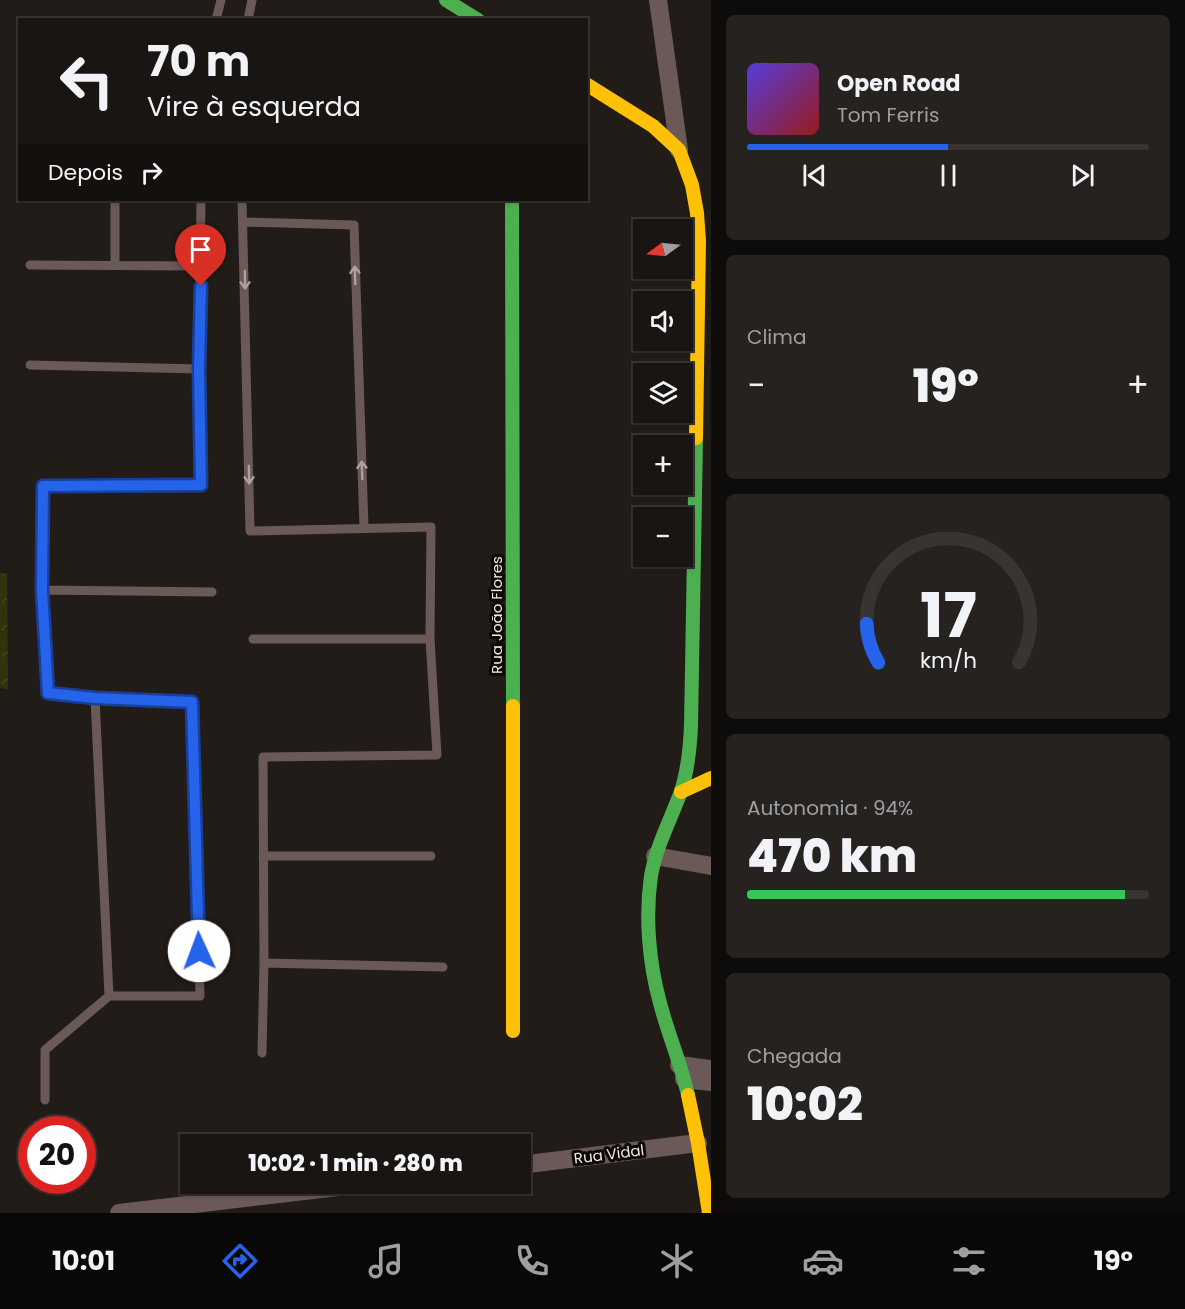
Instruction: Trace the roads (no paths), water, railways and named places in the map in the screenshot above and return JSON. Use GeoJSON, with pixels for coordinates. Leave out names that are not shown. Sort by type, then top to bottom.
{"type":"FeatureCollection","features":[{"type":"Feature","properties":{"kind":"main road"},"geometry":{"type":"LineString","coordinates":[[446,0],[475,18]]}},
{"type":"Feature","properties":{"kind":"main road"},"geometry":{"type":"LineString","coordinates":[[588,85],[652,126],[679,150],[705,183]]}},
{"type":"Feature","properties":{"kind":"main road"},"geometry":{"type":"LineString","coordinates":[[679,150],[692,185],[699,241],[691,726],[689,757],[681,792],[655,856],[649,909],[650,941],[658,992],[698,1143],[709,1213]]}},
{"type":"Feature","properties":{"kind":"main road","name":"Rua João Flores"},"geometry":{"type":"LineString","coordinates":[[512,201],[513,1031]]}},
{"type":"Feature","properties":{"kind":"main road"},"geometry":{"type":"LineString","coordinates":[[681,792],[711,778]]}},
{"type":"Feature","properties":{"kind":"street"},"geometry":{"type":"LineString","coordinates":[[658,0],[679,150]]}},
{"type":"Feature","properties":{"kind":"street"},"geometry":{"type":"LineString","coordinates":[[655,856],[711,866]]}},
{"type":"Feature","properties":{"kind":"street"},"geometry":{"type":"LineString","coordinates":[[681,1072],[711,1069]]}},
{"type":"Feature","properties":{"kind":"street"},"geometry":{"type":"LineString","coordinates":[[681,1072],[711,1082]]}},
{"type":"Feature","properties":{"kind":"street","name":"Rua Vidal"},"geometry":{"type":"LineString","coordinates":[[531,1164],[698,1143]]}},
{"type":"Feature","properties":{"kind":"street"},"geometry":{"type":"LineString","coordinates":[[119,1213],[255,1205],[312,1194]]}},
{"type":"Feature","properties":{"kind":"lane"},"geometry":{"type":"LineString","coordinates":[[216,18],[221,0]]}},
{"type":"Feature","properties":{"kind":"lane"},"geometry":{"type":"LineString","coordinates":[[248,18],[252,0]]}},
{"type":"Feature","properties":{"kind":"lane"},"geometry":{"type":"LineString","coordinates":[[115,201],[116,265]]}},
{"type":"Feature","properties":{"kind":"lane"},"geometry":{"type":"LineString","coordinates":[[45,1100],[45,1050],[109,996],[200,996],[192,702],[95,698],[48,693],[42,590],[43,486],[201,485],[199,369],[201,201]]}},
{"type":"Feature","properties":{"kind":"lane"},"geometry":{"type":"LineString","coordinates":[[242,201],[250,531],[431,527],[430,639],[436,755],[263,757],[262,1053]]}},
{"type":"Feature","properties":{"kind":"lane"},"geometry":{"type":"LineString","coordinates":[[243,222],[354,225],[364,528]]}},
{"type":"Feature","properties":{"kind":"lane"},"geometry":{"type":"LineString","coordinates":[[30,265],[201,266]]}},
{"type":"Feature","properties":{"kind":"lane"},"geometry":{"type":"LineString","coordinates":[[30,364],[199,369]]}},
{"type":"Feature","properties":{"kind":"lane"},"geometry":{"type":"LineString","coordinates":[[42,590],[212,592]]}},
{"type":"Feature","properties":{"kind":"lane"},"geometry":{"type":"LineString","coordinates":[[253,639],[430,639]]}},
{"type":"Feature","properties":{"kind":"lane"},"geometry":{"type":"LineString","coordinates":[[95,698],[109,996]]}},
{"type":"Feature","properties":{"kind":"lane"},"geometry":{"type":"LineString","coordinates":[[263,856],[431,856]]}},
{"type":"Feature","properties":{"kind":"lane"},"geometry":{"type":"LineString","coordinates":[[264,963],[443,967]]}}]}
